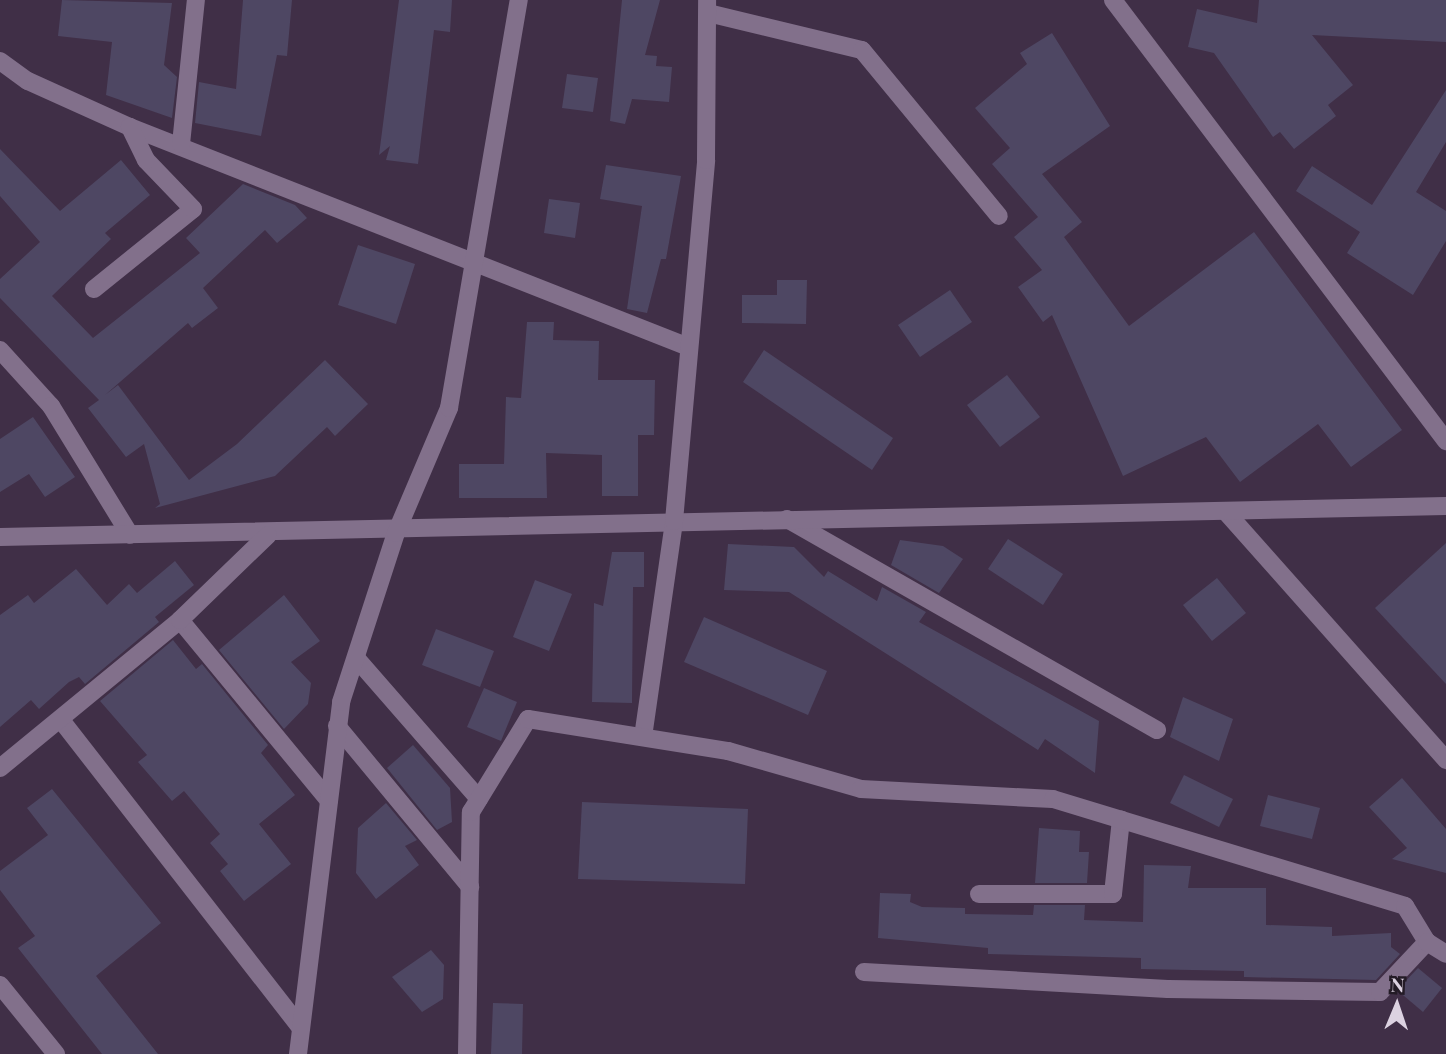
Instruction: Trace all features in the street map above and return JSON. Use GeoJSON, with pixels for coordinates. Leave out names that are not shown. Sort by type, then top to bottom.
{"type":"FeatureCollection","features":[{"type":"Feature","properties":{"kind":"street"},"geometry":{"type":"LineString","coordinates":[[181,144],[196,0]]}},
{"type":"Feature","properties":{"kind":"street"},"geometry":{"type":"LineString","coordinates":[[298,1054],[337,726],[396,533],[449,408],[519,0]]}},
{"type":"Feature","properties":{"kind":"street"},"geometry":{"type":"LineString","coordinates":[[1113,0],[1446,441]]}},
{"type":"Feature","properties":{"kind":"street"},"geometry":{"type":"LineString","coordinates":[[643,737],[674,522],[686,346],[706,160],[707,6],[862,50],[999,216]]}},
{"type":"Feature","properties":{"kind":"street"},"geometry":{"type":"LineString","coordinates":[[0,61],[28,81],[130,127],[181,144],[686,346]]}},
{"type":"Feature","properties":{"kind":"street"},"geometry":{"type":"LineString","coordinates":[[94,289],[193,209],[146,160],[130,127]]}},
{"type":"Feature","properties":{"kind":"street"},"geometry":{"type":"LineString","coordinates":[[0,350],[51,406],[130,535]]}},
{"type":"Feature","properties":{"kind":"street"},"geometry":{"type":"LineString","coordinates":[[0,537],[396,533],[787,519],[1446,506]]}},
{"type":"Feature","properties":{"kind":"street"},"geometry":{"type":"LineString","coordinates":[[1226,512],[1446,761]]}},
{"type":"Feature","properties":{"kind":"street"},"geometry":{"type":"LineString","coordinates":[[787,519],[1157,730]]}},
{"type":"Feature","properties":{"kind":"street"},"geometry":{"type":"LineString","coordinates":[[0,768],[180,620],[268,535]]}},
{"type":"Feature","properties":{"kind":"street"},"geometry":{"type":"LineString","coordinates":[[180,620],[329,801]]}},
{"type":"Feature","properties":{"kind":"street"},"geometry":{"type":"LineString","coordinates":[[356,658],[479,799]]}},
{"type":"Feature","properties":{"kind":"street"},"geometry":{"type":"LineString","coordinates":[[467,1054],[471,812],[528,719],[728,751],[862,789],[1053,799],[1405,906],[1427,942],[1446,954]]}},
{"type":"Feature","properties":{"kind":"street"},"geometry":{"type":"LineString","coordinates":[[61,720],[301,1028]]}},
{"type":"Feature","properties":{"kind":"street"},"geometry":{"type":"LineString","coordinates":[[337,726],[470,887]]}},
{"type":"Feature","properties":{"kind":"street"},"geometry":{"type":"LineString","coordinates":[[979,894],[1113,894],[1121,819]]}},
{"type":"Feature","properties":{"kind":"street"},"geometry":{"type":"LineString","coordinates":[[864,972],[1168,989],[1380,992],[1427,942]]}},
{"type":"Feature","properties":{"kind":"street"},"geometry":{"type":"LineString","coordinates":[[0,985],[56,1054]]}},
{"type":"Feature","properties":{"kind":"building"},"geometry":{"type":"Polygon","coordinates":[[[62,0],[172,3],[164,65],[177,77],[172,118],[106,95],[112,42],[58,36],[62,0]]]}},
{"type":"Feature","properties":{"kind":"building"},"geometry":{"type":"Polygon","coordinates":[[[243,0],[292,0],[287,56],[277,55],[261,136],[195,123],[199,82],[236,89],[243,0]]]}},
{"type":"Feature","properties":{"kind":"building"},"geometry":{"type":"Polygon","coordinates":[[[399,0],[452,0],[450,32],[434,30],[418,164],[386,160],[390,146],[379,155],[399,0]]]}},
{"type":"Feature","properties":{"kind":"building"},"geometry":{"type":"Polygon","coordinates":[[[622,0],[660,0],[645,55],[657,56],[656,66],[672,67],[669,102],[632,99],[625,124],[610,121],[622,0]]]}},
{"type":"Feature","properties":{"kind":"building"},"geometry":{"type":"Polygon","coordinates":[[[1259,0],[1446,0],[1446,42],[1312,35],[1353,85],[1328,105],[1336,116],[1294,149],[1280,132],[1273,137],[1214,53],[1188,47],[1197,9],[1257,23],[1259,0]]]}},
{"type":"Feature","properties":{"kind":"building"},"geometry":{"type":"Polygon","coordinates":[[[1052,33],[1110,126],[1042,174],[1082,222],[1064,237],[1129,326],[1254,232],[1402,430],[1351,467],[1318,424],[1240,482],[1206,437],[1123,476],[1052,315],[1043,322],[1018,287],[1042,270],[1014,237],[1038,217],[992,164],[1010,148],[975,108],[1027,64],[1020,53],[1052,33]]]}},
{"type":"Feature","properties":{"kind":"building"},"geometry":{"type":"Polygon","coordinates":[[[567,74],[598,78],[593,112],[562,108],[567,74]]]}},
{"type":"Feature","properties":{"kind":"building"},"geometry":{"type":"Polygon","coordinates":[[[1446,90],[1446,142],[1416,192],[1446,211],[1446,241],[1413,295],[1347,253],[1360,232],[1296,191],[1312,166],[1372,205],[1446,90]]]}},
{"type":"Feature","properties":{"kind":"building"},"geometry":{"type":"Polygon","coordinates":[[[0,149],[60,211],[121,160],[150,195],[105,233],[111,239],[52,296],[93,338],[200,253],[186,238],[243,184],[295,205],[307,218],[277,243],[265,230],[203,288],[218,308],[192,328],[188,323],[105,395],[118,385],[189,480],[237,444],[325,360],[368,404],[335,436],[327,427],[275,476],[155,508],[160,504],[144,444],[126,457],[88,408],[99,400],[0,298],[0,279],[40,242],[0,196],[0,149]]]}},
{"type":"Feature","properties":{"kind":"building"},"geometry":{"type":"Polygon","coordinates":[[[606,165],[681,176],[666,259],[661,259],[647,313],[627,309],[642,206],[600,199],[606,165]]]}},
{"type":"Feature","properties":{"kind":"building"},"geometry":{"type":"Polygon","coordinates":[[[549,199],[580,203],[575,238],[544,233],[549,199]]]}},
{"type":"Feature","properties":{"kind":"building"},"geometry":{"type":"Polygon","coordinates":[[[358,245],[415,264],[396,324],[338,305],[358,245]]]}},
{"type":"Feature","properties":{"kind":"building"},"geometry":{"type":"Polygon","coordinates":[[[777,280],[807,280],[806,324],[742,323],[742,295],[777,295],[777,280]]]}},
{"type":"Feature","properties":{"kind":"building"},"geometry":{"type":"Polygon","coordinates":[[[950,290],[972,322],[920,357],[898,325],[950,290]]]}},
{"type":"Feature","properties":{"kind":"building"},"geometry":{"type":"Polygon","coordinates":[[[527,322],[554,322],[553,340],[599,341],[598,380],[655,380],[654,435],[638,435],[638,496],[602,496],[602,455],[546,453],[547,498],[459,498],[459,464],[504,464],[506,397],[521,398],[527,322]]]}},
{"type":"Feature","properties":{"kind":"building"},"geometry":{"type":"Polygon","coordinates":[[[764,350],[893,438],[872,470],[743,382],[764,350]]]}},
{"type":"Feature","properties":{"kind":"building"},"geometry":{"type":"Polygon","coordinates":[[[1007,375],[1040,417],[1000,447],[967,405],[1007,375]]]}},
{"type":"Feature","properties":{"kind":"building"},"geometry":{"type":"Polygon","coordinates":[[[33,417],[75,477],[45,497],[29,474],[0,492],[0,439],[33,417]]]}},
{"type":"Feature","properties":{"kind":"building"},"geometry":{"type":"Polygon","coordinates":[[[1008,539],[1063,574],[1043,605],[988,569],[1008,539]]]}},
{"type":"Feature","properties":{"kind":"building"},"geometry":{"type":"Polygon","coordinates":[[[900,540],[943,546],[963,559],[939,593],[891,565],[900,540]]]}},
{"type":"Feature","properties":{"kind":"building"},"geometry":{"type":"Polygon","coordinates":[[[1446,543],[1446,684],[1375,608],[1446,543]]]}},
{"type":"Feature","properties":{"kind":"building"},"geometry":{"type":"Polygon","coordinates":[[[728,544],[794,547],[824,577],[828,571],[877,601],[882,587],[926,612],[919,622],[1099,721],[1095,773],[1045,739],[1038,750],[789,592],[724,590],[728,544]]]}},
{"type":"Feature","properties":{"kind":"building"},"geometry":{"type":"Polygon","coordinates":[[[612,552],[644,552],[644,587],[633,587],[632,703],[592,702],[594,603],[603,606],[612,552]]]}},
{"type":"Feature","properties":{"kind":"building"},"geometry":{"type":"Polygon","coordinates":[[[175,561],[194,585],[155,617],[159,622],[85,684],[79,677],[69,682],[39,709],[31,700],[0,727],[0,615],[28,595],[34,603],[76,569],[107,605],[129,584],[137,593],[175,561]]]}},
{"type":"Feature","properties":{"kind":"building"},"geometry":{"type":"Polygon","coordinates":[[[1217,578],[1246,613],[1212,641],[1183,605],[1217,578]]]}},
{"type":"Feature","properties":{"kind":"building"},"geometry":{"type":"Polygon","coordinates":[[[535,580],[572,594],[549,651],[513,637],[535,580]]]}},
{"type":"Feature","properties":{"kind":"building"},"geometry":{"type":"Polygon","coordinates":[[[284,595],[320,641],[291,662],[311,683],[308,704],[284,729],[219,650],[284,595]]]}},
{"type":"Feature","properties":{"kind":"building"},"geometry":{"type":"Polygon","coordinates":[[[704,617],[827,671],[808,715],[684,662],[704,617]]]}},
{"type":"Feature","properties":{"kind":"building"},"geometry":{"type":"Polygon","coordinates":[[[436,629],[494,651],[480,687],[422,665],[436,629]]]}},
{"type":"Feature","properties":{"kind":"building"},"geometry":{"type":"Polygon","coordinates":[[[173,640],[196,669],[202,664],[268,745],[261,753],[295,795],[259,824],[291,864],[244,901],[220,871],[228,864],[210,843],[220,834],[184,791],[172,801],[138,762],[147,755],[100,701],[173,640]]]}},
{"type":"Feature","properties":{"kind":"building"},"geometry":{"type":"Polygon","coordinates":[[[484,688],[517,702],[501,741],[467,727],[484,688]]]}},
{"type":"Feature","properties":{"kind":"building"},"geometry":{"type":"Polygon","coordinates":[[[1183,697],[1233,719],[1219,761],[1170,737],[1183,697]]]}},
{"type":"Feature","properties":{"kind":"building"},"geometry":{"type":"Polygon","coordinates":[[[413,745],[450,788],[452,822],[437,830],[387,768],[413,745]]]}},
{"type":"Feature","properties":{"kind":"building"},"geometry":{"type":"Polygon","coordinates":[[[1184,775],[1233,799],[1219,827],[1170,803],[1184,775]]]}},
{"type":"Feature","properties":{"kind":"building"},"geometry":{"type":"Polygon","coordinates":[[[1402,778],[1446,829],[1446,873],[1392,859],[1407,848],[1369,807],[1402,778]]]}},
{"type":"Feature","properties":{"kind":"building"},"geometry":{"type":"Polygon","coordinates":[[[52,789],[161,923],[96,976],[158,1054],[102,1054],[18,948],[35,936],[0,890],[0,871],[48,835],[27,808],[52,789]]]}},
{"type":"Feature","properties":{"kind":"building"},"geometry":{"type":"Polygon","coordinates":[[[1268,795],[1320,808],[1312,839],[1260,826],[1268,795]]]}},
{"type":"Feature","properties":{"kind":"building"},"geometry":{"type":"Polygon","coordinates":[[[582,802],[748,809],[745,884],[578,879],[582,802]]]}},
{"type":"Feature","properties":{"kind":"building"},"geometry":{"type":"Polygon","coordinates":[[[386,803],[417,840],[405,846],[419,865],[376,899],[356,873],[358,828],[386,803]]]}},
{"type":"Feature","properties":{"kind":"building"},"geometry":{"type":"Polygon","coordinates":[[[1039,828],[1080,831],[1079,852],[1089,852],[1087,883],[1035,883],[1039,828]]]}},
{"type":"Feature","properties":{"kind":"building"},"geometry":{"type":"Polygon","coordinates":[[[1144,865],[1191,866],[1188,888],[1266,888],[1266,925],[1332,927],[1332,936],[1391,933],[1391,947],[1400,954],[1376,980],[1244,977],[1244,971],[1141,969],[1141,958],[988,954],[988,948],[878,938],[880,893],[911,894],[910,902],[922,907],[965,908],[965,914],[1033,915],[1034,905],[1085,905],[1084,920],[1143,922],[1144,865]]]}},
{"type":"Feature","properties":{"kind":"building"},"geometry":{"type":"Polygon","coordinates":[[[431,950],[444,965],[443,999],[422,1012],[392,977],[431,950]]]}},
{"type":"Feature","properties":{"kind":"building"},"geometry":{"type":"Polygon","coordinates":[[[1418,968],[1442,988],[1423,1012],[1397,990],[1418,968]]]}},
{"type":"Feature","properties":{"kind":"building"},"geometry":{"type":"Polygon","coordinates":[[[493,1003],[523,1004],[522,1054],[491,1054],[493,1003]]]}}]}
